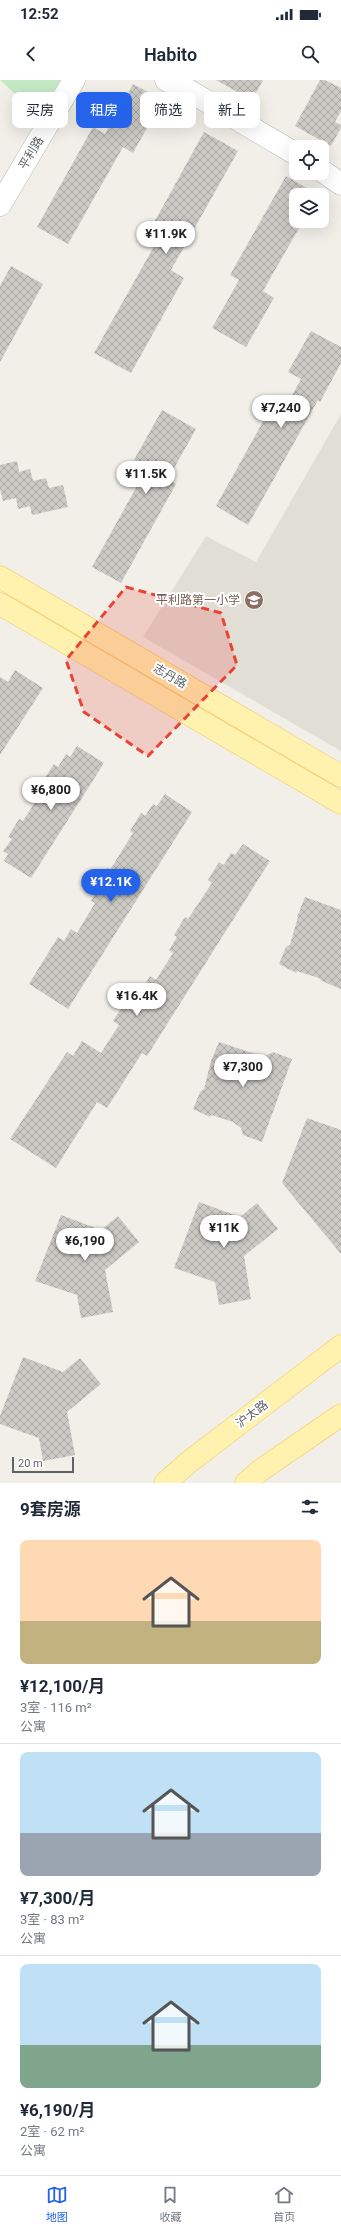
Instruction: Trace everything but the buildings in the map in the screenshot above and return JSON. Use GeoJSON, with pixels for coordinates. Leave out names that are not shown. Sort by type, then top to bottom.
{"type":"FeatureCollection","features":[{"type":"Feature","properties":{"kind":"main road","name":"志丹路"},"geometry":{"type":"LineString","coordinates":[[0,577],[341,776]]}},
{"type":"Feature","properties":{"kind":"main road","name":"志丹路"},"geometry":{"type":"LineString","coordinates":[[0,604],[341,803]]}},
{"type":"Feature","properties":{"kind":"main road","name":"沪太路"},"geometry":{"type":"LineString","coordinates":[[165,1483],[189,1462],[341,1346]]}},
{"type":"Feature","properties":{"kind":"main road"},"geometry":{"type":"LineString","coordinates":[[246,1483],[261,1470],[341,1415]]}},
{"type":"Feature","properties":{"kind":"street","name":"平利路"},"geometry":{"type":"LineString","coordinates":[[0,205],[74,80]]}},
{"type":"Feature","properties":{"kind":"street"},"geometry":{"type":"LineString","coordinates":[[166,80],[186,89],[289,150]]}},
{"type":"Feature","properties":{"kind":"street"},"geometry":{"type":"LineString","coordinates":[[329,176],[341,184]]}},
{"type":"Feature","properties":{"kind":"highlighted area"},"geometry":{"type":"Polygon","coordinates":[[[126,587],[221,613],[237,665],[148,756],[84,712],[66,660],[126,587]]]}},
{"type":"Feature","properties":{"kind":"shaded area","name":"平利路第一小学"},"geometry":{"type":"Polygon","coordinates":[[[341,414],[341,751],[143,637],[206,536],[256,562],[341,414]]]}},
{"type":"Feature","properties":{"kind":"green space"},"geometry":{"type":"Polygon","coordinates":[[[0,80],[61,80],[53,92],[13,92],[0,80]]]}},
{"type":"Feature","properties":{"kind":"place","name":"平利路第一小学"},"geometry":{"type":"Point","coordinates":[254,600]}}]}
